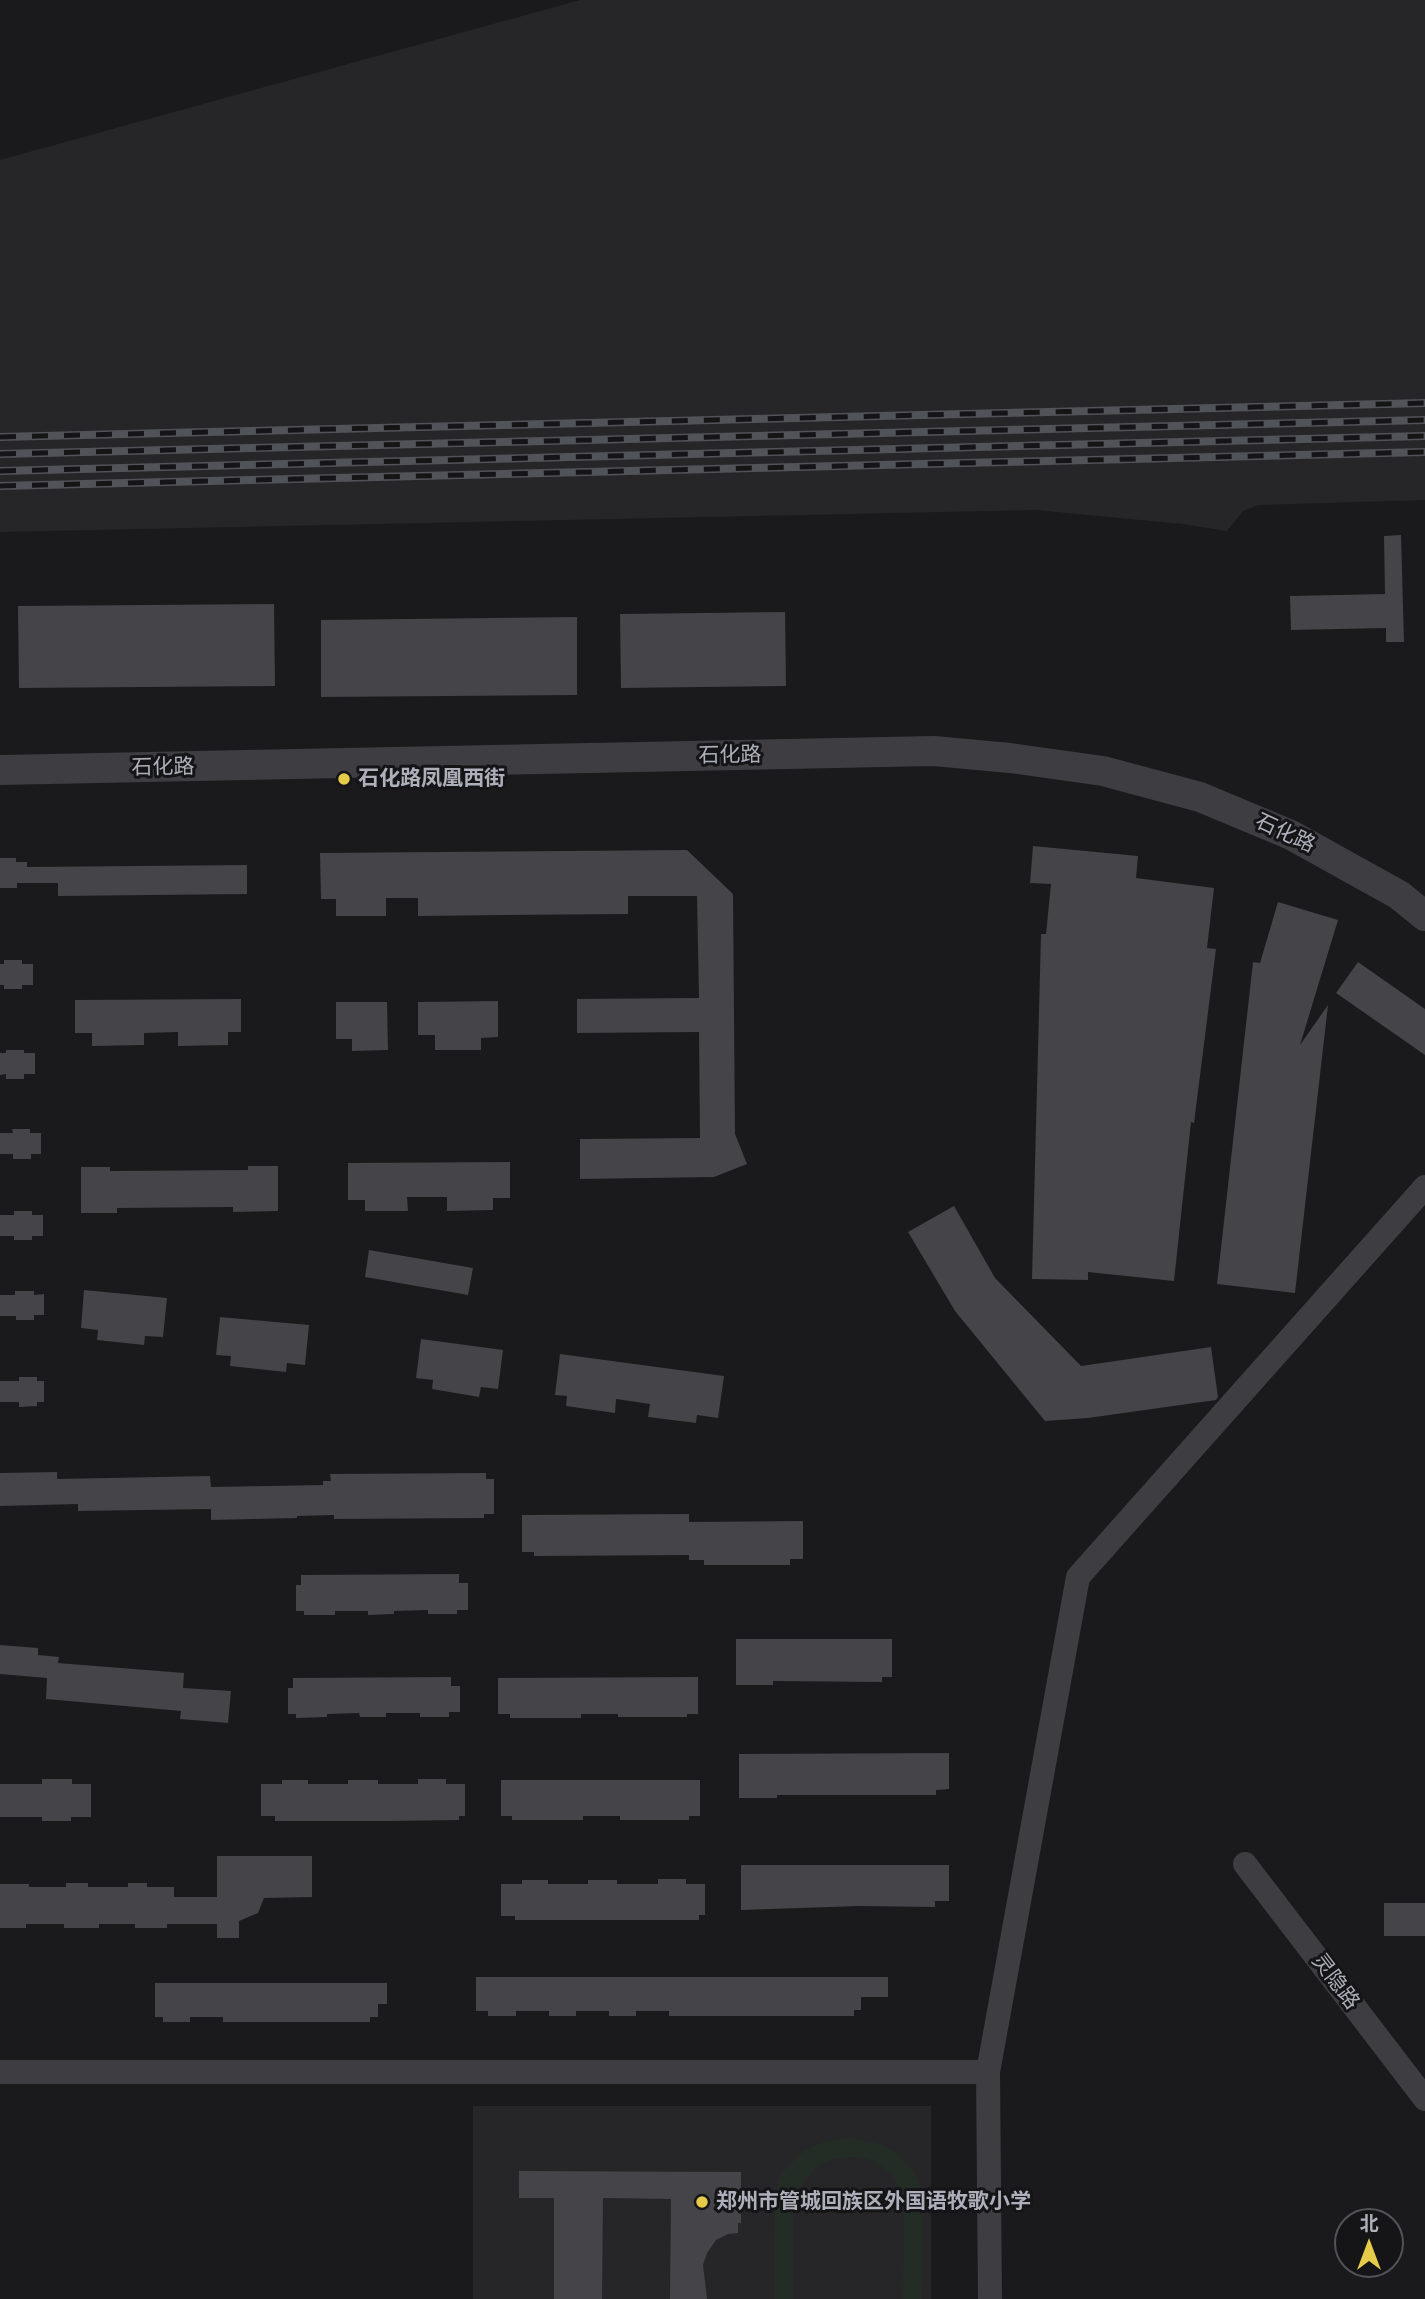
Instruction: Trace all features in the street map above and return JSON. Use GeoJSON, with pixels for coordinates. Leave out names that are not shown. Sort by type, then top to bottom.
{"type":"FeatureCollection","features":[{"type":"Feature","properties":{"kind":"street","name":"石化路"},"geometry":{"type":"LineString","coordinates":[[0,770],[934,751],[1010,758],[1102,771],[1200,797],[1291,835],[1327,854],[1399,895],[1425,916]]}},
{"type":"Feature","properties":{"kind":"street"},"geometry":{"type":"LineString","coordinates":[[990,2299],[988,2072],[1078,1577],[1425,1187]]}},
{"type":"Feature","properties":{"kind":"street","name":"灵隐路"},"geometry":{"type":"LineString","coordinates":[[1245,1864],[1425,2099]]}},
{"type":"Feature","properties":{"kind":"street"},"geometry":{"type":"LineString","coordinates":[[0,2073],[988,2072]]}},
{"type":"Feature","properties":{"kind":"shaded area"},"geometry":{"type":"Polygon","coordinates":[[[580,0],[1425,0],[1425,500],[1258,505],[1243,511],[1227,531],[1036,510],[0,532],[0,160],[580,0]]]}},
{"type":"Feature","properties":{"kind":"shaded area","name":"郑州市管城回族区外国语牧歌小学"},"geometry":{"type":"Polygon","coordinates":[[[473,2106],[931,2106],[931,2299],[473,2299],[473,2106]]]}},
{"type":"Feature","properties":{"kind":"shaded area"},"geometry":{"type":"Polygon","coordinates":[[[850,2138],[880,2144],[894,2152],[915,2173],[923,2195],[922,2299],[903,2299],[904,2197],[896,2181],[888,2171],[873,2161],[845,2157],[830,2160],[815,2168],[793,2196],[793,2299],[774,2299],[775,2193],[781,2174],[800,2154],[811,2147],[850,2138]]]}},
{"type":"Feature","properties":{"kind":"building"},"geometry":{"type":"Polygon","coordinates":[[[1401,535],[1404,642],[1386,642],[1386,628],[1291,630],[1290,596],[1385,594],[1384,536],[1401,535]]]}},
{"type":"Feature","properties":{"kind":"building"},"geometry":{"type":"Polygon","coordinates":[[[274,604],[275,686],[19,688],[18,606],[274,604]]]}},
{"type":"Feature","properties":{"kind":"building"},"geometry":{"type":"Polygon","coordinates":[[[785,612],[786,686],[621,688],[620,614],[785,612]]]}},
{"type":"Feature","properties":{"kind":"building"},"geometry":{"type":"Polygon","coordinates":[[[577,617],[577,695],[321,697],[321,620],[577,617]]]}},
{"type":"Feature","properties":{"kind":"building"},"geometry":{"type":"Polygon","coordinates":[[[1033,846],[1138,856],[1136,878],[1214,888],[1207,948],[1216,949],[1194,1123],[1191,1122],[1174,1281],[1088,1272],[1088,1280],[1032,1279],[1041,934],[1046,934],[1051,884],[1030,883],[1033,846]]]}},
{"type":"Feature","properties":{"kind":"building"},"geometry":{"type":"Polygon","coordinates":[[[687,850],[733,894],[735,1134],[747,1164],[714,1177],[580,1179],[580,1139],[700,1138],[699,1032],[577,1033],[577,999],[699,998],[697,896],[628,896],[628,914],[418,916],[418,898],[386,898],[386,916],[336,916],[336,899],[321,899],[320,853],[687,850]]]}},
{"type":"Feature","properties":{"kind":"building"},"geometry":{"type":"Polygon","coordinates":[[[0,858],[16,858],[16,862],[27,862],[27,867],[247,865],[247,894],[58,896],[58,883],[17,883],[17,888],[0,888],[0,858]]]}},
{"type":"Feature","properties":{"kind":"building"},"geometry":{"type":"Polygon","coordinates":[[[1278,902],[1338,920],[1300,1045],[1328,1005],[1295,1293],[1217,1284],[1253,962],[1260,963],[1278,902]]]}},
{"type":"Feature","properties":{"kind":"building"},"geometry":{"type":"Polygon","coordinates":[[[4,960],[22,960],[22,964],[33,964],[33,985],[22,985],[22,989],[4,989],[4,985],[0,985],[0,964],[4,964],[4,960]]]}},
{"type":"Feature","properties":{"kind":"building"},"geometry":{"type":"Polygon","coordinates":[[[1358,962],[1425,1009],[1425,1055],[1336,993],[1358,962]]]}},
{"type":"Feature","properties":{"kind":"building"},"geometry":{"type":"Polygon","coordinates":[[[241,999],[241,1032],[228,1032],[228,1045],[178,1046],[178,1032],[144,1033],[144,1045],[92,1046],[92,1033],[75,1033],[75,1000],[241,999]]]}},
{"type":"Feature","properties":{"kind":"building"},"geometry":{"type":"Polygon","coordinates":[[[498,1001],[498,1037],[481,1038],[481,1050],[435,1050],[435,1035],[418,1035],[418,1002],[498,1001]]]}},
{"type":"Feature","properties":{"kind":"building"},"geometry":{"type":"Polygon","coordinates":[[[336,1002],[387,1002],[388,1050],[352,1051],[352,1039],[336,1039],[336,1002]]]}},
{"type":"Feature","properties":{"kind":"building"},"geometry":{"type":"Polygon","coordinates":[[[6,1050],[35,1053],[35,1074],[24,1074],[24,1079],[6,1079],[6,1074],[0,1075],[0,1053],[6,1053],[6,1050]]]}},
{"type":"Feature","properties":{"kind":"building"},"geometry":{"type":"Polygon","coordinates":[[[12,1129],[30,1129],[30,1133],[41,1133],[41,1154],[31,1154],[31,1159],[13,1159],[13,1154],[0,1154],[0,1133],[13,1133],[12,1129]]]}},
{"type":"Feature","properties":{"kind":"building"},"geometry":{"type":"Polygon","coordinates":[[[510,1162],[510,1198],[493,1198],[493,1210],[447,1211],[447,1197],[407,1197],[408,1211],[365,1211],[365,1200],[348,1200],[348,1163],[510,1162]]]}},
{"type":"Feature","properties":{"kind":"building"},"geometry":{"type":"Polygon","coordinates":[[[248,1166],[278,1166],[278,1211],[233,1212],[233,1207],[117,1208],[117,1213],[81,1213],[81,1167],[110,1167],[110,1171],[248,1170],[248,1166]]]}},
{"type":"Feature","properties":{"kind":"building"},"geometry":{"type":"Polygon","coordinates":[[[954,1206],[995,1278],[1081,1366],[1211,1347],[1218,1397],[1216,1400],[1088,1418],[1045,1421],[955,1311],[908,1232],[954,1206]]]}},
{"type":"Feature","properties":{"kind":"building"},"geometry":{"type":"Polygon","coordinates":[[[14,1211],[32,1211],[32,1215],[43,1215],[43,1236],[32,1236],[32,1240],[14,1240],[14,1236],[0,1236],[0,1215],[14,1215],[14,1211]]]}},
{"type":"Feature","properties":{"kind":"building"},"geometry":{"type":"Polygon","coordinates":[[[369,1250],[473,1268],[468,1295],[365,1277],[369,1250]]]}},
{"type":"Feature","properties":{"kind":"building"},"geometry":{"type":"Polygon","coordinates":[[[84,1290],[167,1298],[163,1337],[145,1336],[144,1345],[97,1340],[98,1330],[81,1328],[84,1290]]]}},
{"type":"Feature","properties":{"kind":"building"},"geometry":{"type":"Polygon","coordinates":[[[15,1291],[44,1294],[44,1315],[34,1315],[34,1320],[16,1320],[16,1316],[0,1316],[0,1295],[15,1295],[15,1291]]]}},
{"type":"Feature","properties":{"kind":"building"},"geometry":{"type":"Polygon","coordinates":[[[220,1317],[309,1325],[305,1365],[287,1363],[286,1372],[230,1366],[231,1356],[216,1355],[220,1317]]]}},
{"type":"Feature","properties":{"kind":"building"},"geometry":{"type":"Polygon","coordinates":[[[421,1339],[503,1350],[498,1389],[481,1387],[479,1397],[432,1389],[433,1380],[416,1378],[421,1339]]]}},
{"type":"Feature","properties":{"kind":"building"},"geometry":{"type":"Polygon","coordinates":[[[560,1354],[724,1376],[718,1418],[697,1415],[696,1423],[648,1417],[650,1404],[616,1399],[615,1413],[566,1406],[567,1396],[555,1395],[560,1354]]]}},
{"type":"Feature","properties":{"kind":"building"},"geometry":{"type":"Polygon","coordinates":[[[19,1377],[37,1377],[37,1381],[44,1381],[44,1402],[37,1402],[37,1406],[19,1407],[19,1402],[0,1402],[0,1381],[19,1381],[19,1377]]]}},
{"type":"Feature","properties":{"kind":"building"},"geometry":{"type":"Polygon","coordinates":[[[57,1472],[57,1479],[210,1476],[211,1487],[323,1485],[323,1481],[331,1481],[330,1474],[486,1473],[486,1479],[494,1479],[494,1514],[484,1514],[484,1518],[334,1519],[334,1515],[211,1520],[211,1509],[78,1511],[78,1504],[0,1506],[0,1473],[57,1472]]]}},
{"type":"Feature","properties":{"kind":"building"},"geometry":{"type":"Polygon","coordinates":[[[689,1514],[689,1522],[803,1521],[803,1559],[790,1559],[790,1565],[704,1565],[704,1560],[689,1560],[689,1555],[534,1556],[534,1552],[522,1552],[522,1515],[689,1514]]]}},
{"type":"Feature","properties":{"kind":"building"},"geometry":{"type":"Polygon","coordinates":[[[459,1574],[459,1583],[468,1583],[468,1610],[457,1610],[457,1614],[428,1614],[428,1610],[368,1615],[368,1611],[335,1611],[335,1615],[304,1615],[304,1611],[296,1611],[296,1585],[301,1585],[301,1575],[459,1574]]]}},
{"type":"Feature","properties":{"kind":"building"},"geometry":{"type":"Polygon","coordinates":[[[736,1639],[892,1639],[892,1677],[882,1677],[882,1682],[773,1681],[773,1685],[736,1685],[736,1639]]]}},
{"type":"Feature","properties":{"kind":"building"},"geometry":{"type":"Polygon","coordinates":[[[0,1645],[38,1648],[38,1655],[59,1657],[58,1663],[184,1673],[183,1688],[231,1691],[228,1723],[180,1719],[181,1711],[46,1699],[47,1678],[0,1674],[0,1645]]]}},
{"type":"Feature","properties":{"kind":"building"},"geometry":{"type":"Polygon","coordinates":[[[451,1677],[451,1686],[460,1686],[460,1712],[449,1712],[449,1717],[420,1717],[420,1713],[386,1713],[386,1717],[360,1717],[359,1713],[296,1718],[296,1714],[288,1714],[288,1688],[293,1688],[293,1678],[451,1677]]]}},
{"type":"Feature","properties":{"kind":"building"},"geometry":{"type":"Polygon","coordinates":[[[698,1677],[698,1714],[687,1714],[687,1717],[581,1714],[581,1718],[510,1718],[510,1714],[498,1714],[498,1678],[698,1677]]]}},
{"type":"Feature","properties":{"kind":"building"},"geometry":{"type":"Polygon","coordinates":[[[949,1753],[949,1789],[936,1790],[936,1795],[777,1795],[777,1798],[739,1798],[739,1754],[949,1753]]]}},
{"type":"Feature","properties":{"kind":"building"},"geometry":{"type":"Polygon","coordinates":[[[42,1779],[72,1779],[72,1784],[91,1784],[91,1817],[71,1817],[71,1821],[42,1821],[42,1817],[0,1817],[0,1784],[42,1784],[42,1779]]]}},
{"type":"Feature","properties":{"kind":"building"},"geometry":{"type":"Polygon","coordinates":[[[418,1779],[446,1779],[446,1784],[465,1784],[465,1816],[459,1816],[459,1820],[275,1821],[275,1816],[261,1816],[261,1784],[282,1784],[282,1780],[308,1780],[308,1784],[348,1784],[348,1780],[378,1780],[378,1784],[418,1784],[418,1779]]]}},
{"type":"Feature","properties":{"kind":"building"},"geometry":{"type":"Polygon","coordinates":[[[501,1780],[700,1780],[700,1816],[689,1816],[689,1820],[620,1820],[620,1816],[583,1816],[583,1820],[512,1820],[512,1816],[501,1816],[501,1780]]]}},
{"type":"Feature","properties":{"kind":"building"},"geometry":{"type":"Polygon","coordinates":[[[217,1856],[312,1856],[312,1897],[264,1898],[258,1913],[239,1921],[239,1938],[217,1938],[217,1924],[167,1924],[167,1928],[135,1928],[135,1924],[99,1924],[99,1928],[64,1928],[64,1924],[26,1924],[26,1928],[0,1928],[0,1884],[66,1887],[66,1883],[88,1883],[88,1887],[128,1887],[128,1883],[147,1883],[147,1887],[174,1887],[174,1897],[217,1897],[217,1856]]]}},
{"type":"Feature","properties":{"kind":"building"},"geometry":{"type":"Polygon","coordinates":[[[741,1865],[949,1865],[949,1901],[935,1901],[935,1907],[859,1906],[741,1910],[741,1865]]]}},
{"type":"Feature","properties":{"kind":"building"},"geometry":{"type":"Polygon","coordinates":[[[658,1879],[686,1879],[686,1884],[705,1884],[705,1915],[699,1915],[699,1920],[515,1920],[515,1916],[501,1916],[501,1884],[522,1884],[522,1880],[548,1880],[548,1884],[588,1884],[588,1880],[617,1880],[617,1884],[658,1884],[658,1879]]]}},
{"type":"Feature","properties":{"kind":"building"},"geometry":{"type":"Polygon","coordinates":[[[1384,1903],[1425,1903],[1425,1936],[1384,1936],[1384,1903]]]}},
{"type":"Feature","properties":{"kind":"building"},"geometry":{"type":"Polygon","coordinates":[[[476,1977],[888,1977],[888,1997],[861,1997],[861,2010],[854,2010],[854,2016],[669,2016],[669,2011],[636,2011],[636,2016],[609,2016],[609,2011],[576,2011],[576,2016],[549,2016],[549,2011],[516,2011],[516,2016],[488,2016],[488,2011],[476,2011],[476,1977]]]}},
{"type":"Feature","properties":{"kind":"building"},"geometry":{"type":"Polygon","coordinates":[[[155,1983],[387,1983],[387,2004],[378,2004],[378,2017],[370,2017],[370,2022],[223,2022],[223,2017],[190,2017],[190,2022],[163,2022],[163,2017],[155,2017],[155,1983]]]}},
{"type":"Feature","properties":{"kind":"building"},"geometry":{"type":"Polygon","coordinates":[[[519,2171],[741,2172],[741,2223],[738,2223],[738,2233],[716,2240],[707,2253],[703,2265],[707,2299],[670,2299],[671,2199],[603,2198],[602,2299],[554,2299],[554,2198],[519,2198],[519,2171]]]}},
{"type":"Feature","properties":{"kind":"railway"},"geometry":{"type":"LineString","coordinates":[[0,437],[1425,403]]}},
{"type":"Feature","properties":{"kind":"railway"},"geometry":{"type":"LineString","coordinates":[[0,454],[1425,420]]}},
{"type":"Feature","properties":{"kind":"railway"},"geometry":{"type":"LineString","coordinates":[[0,471],[1425,436]]}},
{"type":"Feature","properties":{"kind":"railway"},"geometry":{"type":"LineString","coordinates":[[0,486],[1425,452]]}},
{"type":"Feature","properties":{"kind":"place","name":"石化路凤凰西街"},"geometry":{"type":"Point","coordinates":[344,779]}},
{"type":"Feature","properties":{"kind":"place","name":"郑州市管城回族区外国语牧歌小学"},"geometry":{"type":"Point","coordinates":[702,2202]}}]}
